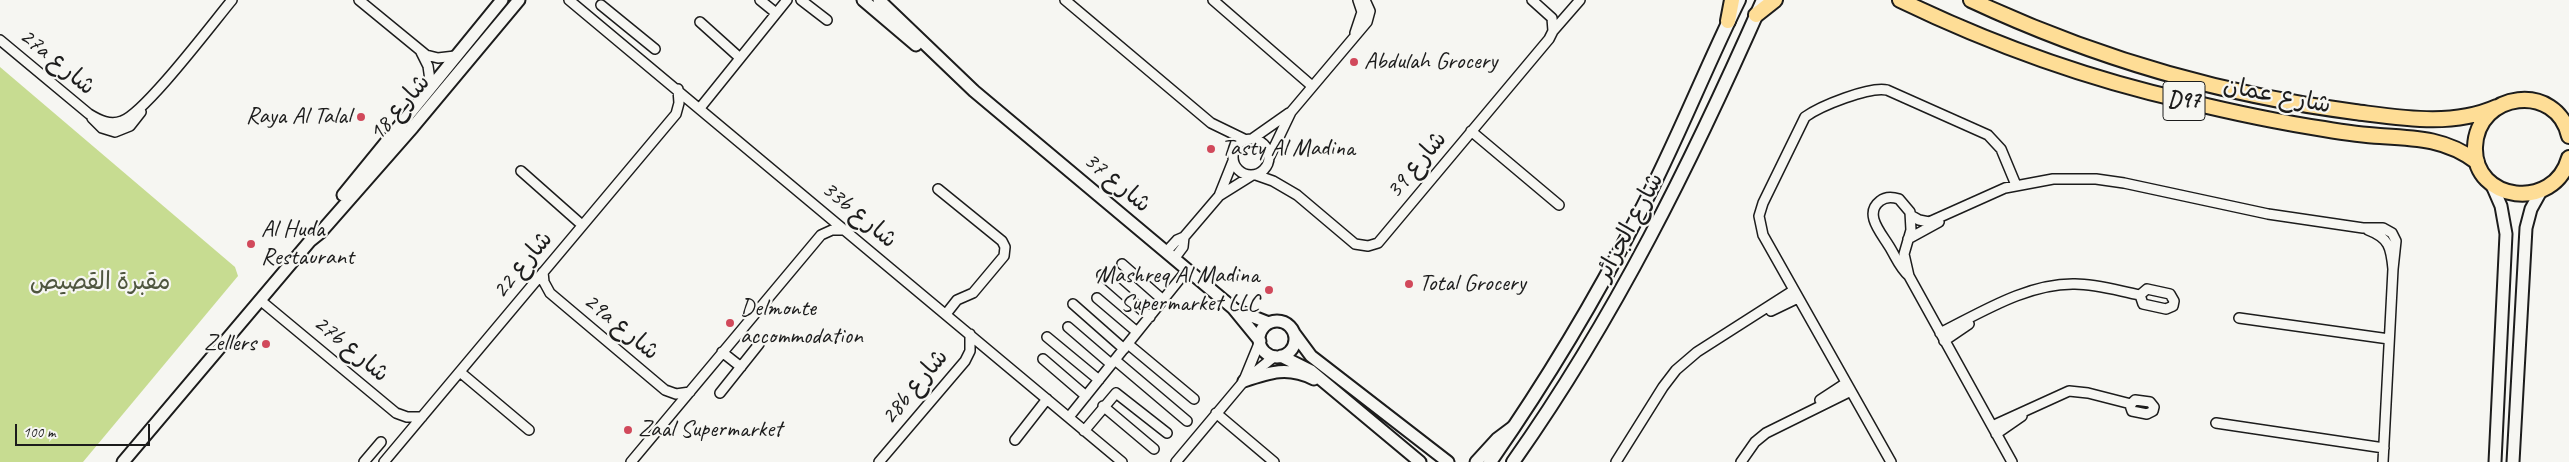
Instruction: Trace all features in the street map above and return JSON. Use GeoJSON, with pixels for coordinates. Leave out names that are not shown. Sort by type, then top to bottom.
{"type":"FeatureCollection","features":[{"type":"Feature","properties":{"kind":"main road"},"geometry":{"type":"LineString","coordinates":[[1728,21],[1732,0]]}},
{"type":"Feature","properties":{"kind":"main road","name":"شارع الجزائر"},"geometry":{"type":"LineString","coordinates":[[1490,462],[1517,425],[1562,354],[1611,269],[1657,178],[1739,0]]}},
{"type":"Feature","properties":{"kind":"main road","name":"شارع الجزائر"},"geometry":{"type":"LineString","coordinates":[[1513,462],[1567,381],[1622,291],[1697,145],[1763,0]]}},
{"type":"Feature","properties":{"kind":"main road"},"geometry":{"type":"LineString","coordinates":[[1756,16],[1776,0]]}},
{"type":"Feature","properties":{"kind":"main road","name":"شارع عمان"},"geometry":{"type":"LineString","coordinates":[[1900,0],[1960,27],[2031,55],[2131,88],[2187,102],[2314,127],[2434,140],[2453,147],[2477,162]]}},
{"type":"Feature","properties":{"kind":"main road","name":"شارع عمان"},"geometry":{"type":"LineString","coordinates":[[1971,0],[2022,24],[2080,46],[2179,78],[2264,97],[2378,115],[2440,119],[2465,118],[2520,99],[2545,104],[2555,112]]}},
{"type":"Feature","properties":{"kind":"main road"},"geometry":{"type":"LineString","coordinates":[[2497,107],[2487,115],[2476,137],[2477,162],[2482,173],[2491,183],[2504,191],[2520,195],[2541,191],[2561,176],[2568,162]]}},
{"type":"Feature","properties":{"kind":"main road"},"geometry":{"type":"LineString","coordinates":[[2555,112],[2569,118]]}},
{"type":"Feature","properties":{"kind":"main road"},"geometry":{"type":"LineString","coordinates":[[2555,112],[2563,121],[2569,136]]}},
{"type":"Feature","properties":{"kind":"street","name":"27a شارع"},"geometry":{"type":"LineString","coordinates":[[0,40],[89,114],[102,128],[110,131],[120,131],[134,122],[148,101],[232,0]]}},
{"type":"Feature","properties":{"kind":"street"},"geometry":{"type":"LineString","coordinates":[[359,0],[421,52],[438,58],[455,56]]}},
{"type":"Feature","properties":{"kind":"street","name":"شارع 18"},"geometry":{"type":"LineString","coordinates":[[123,462],[310,240],[315,230],[502,0]]}},
{"type":"Feature","properties":{"kind":"street","name":"شارع 18"},"geometry":{"type":"LineString","coordinates":[[310,240],[320,233],[413,127],[519,0]]}},
{"type":"Feature","properties":{"kind":"street","name":"33b شارع"},"geometry":{"type":"LineString","coordinates":[[569,0],[678,89],[1122,462]]}},
{"type":"Feature","properties":{"kind":"street"},"geometry":{"type":"LineString","coordinates":[[760,0],[776,14]]}},
{"type":"Feature","properties":{"kind":"street"},"geometry":{"type":"LineString","coordinates":[[700,108],[787,0]]}},
{"type":"Feature","properties":{"kind":"street"},"geometry":{"type":"LineString","coordinates":[[801,0],[827,20]]}},
{"type":"Feature","properties":{"kind":"street","name":"شارع 37"},"geometry":{"type":"LineString","coordinates":[[863,0],[1233,308],[1260,341]]}},
{"type":"Feature","properties":{"kind":"street"},"geometry":{"type":"LineString","coordinates":[[1065,0],[1211,123],[1266,147],[1269,158]]}},
{"type":"Feature","properties":{"kind":"street"},"geometry":{"type":"LineString","coordinates":[[1213,0],[1312,86]]}},
{"type":"Feature","properties":{"kind":"street"},"geometry":{"type":"LineString","coordinates":[[1354,35],[1362,16],[1362,9],[1358,0]]}},
{"type":"Feature","properties":{"kind":"street"},"geometry":{"type":"LineString","coordinates":[[1170,255],[1177,240],[1184,237],[1219,196],[1266,168],[1291,112],[1369,19],[1369,8],[1365,0]]}},
{"type":"Feature","properties":{"kind":"street"},"geometry":{"type":"LineString","coordinates":[[1532,0],[1549,14],[1553,22],[1553,31]]}},
{"type":"Feature","properties":{"kind":"street","name":"شارع 39"},"geometry":{"type":"LineString","coordinates":[[1254,175],[1273,181],[1297,195],[1355,244],[1368,246],[1378,243],[1550,39],[1553,31],[1580,0]]}},
{"type":"Feature","properties":{"kind":"street","name":"شارع 37"},"geometry":{"type":"LineString","coordinates":[[885,2],[974,91]]}},
{"type":"Feature","properties":{"kind":"street"},"geometry":{"type":"LineString","coordinates":[[601,5],[655,50]]}},
{"type":"Feature","properties":{"kind":"street"},"geometry":{"type":"LineString","coordinates":[[1549,14],[1569,13]]}},
{"type":"Feature","properties":{"kind":"street"},"geometry":{"type":"LineString","coordinates":[[700,22],[740,58]]}},
{"type":"Feature","properties":{"kind":"street"},"geometry":{"type":"LineString","coordinates":[[618,40],[628,28]]}},
{"type":"Feature","properties":{"kind":"street"},"geometry":{"type":"LineString","coordinates":[[421,52],[428,66],[430,87]]}},
{"type":"Feature","properties":{"kind":"street","name":"شارع 22"},"geometry":{"type":"LineString","coordinates":[[384,462],[676,114],[680,103],[678,89]]}},
{"type":"Feature","properties":{"kind":"street"},"geometry":{"type":"LineString","coordinates":[[1891,462],[1763,235],[1759,216],[1801,122],[1815,111],[1871,89],[1888,90],[1988,135],[2002,150],[2016,185]]}},
{"type":"Feature","properties":{"kind":"street"},"geometry":{"type":"LineString","coordinates":[[1219,196],[1233,161],[1237,145],[1291,112]]}},
{"type":"Feature","properties":{"kind":"street"},"geometry":{"type":"LineString","coordinates":[[1471,131],[1559,205]]}},
{"type":"Feature","properties":{"kind":"street"},"geometry":{"type":"LineString","coordinates":[[1233,161],[1238,170],[1254,175]]}},
{"type":"Feature","properties":{"kind":"street"},"geometry":{"type":"LineString","coordinates":[[521,171],[582,225]]}},
{"type":"Feature","properties":{"kind":"street"},"geometry":{"type":"LineString","coordinates":[[1909,276],[1900,266],[1875,224],[1874,210],[1880,200],[1895,198],[1906,205],[1912,216],[1924,222],[1944,217],[1986,195],[2016,185],[2068,178],[2109,181],[2268,214],[2363,228],[2379,234],[2388,241],[2391,248],[2393,268],[2383,462]]}},
{"type":"Feature","properties":{"kind":"street"},"geometry":{"type":"LineString","coordinates":[[2491,183],[2501,206],[2506,234],[2495,462]]}},
{"type":"Feature","properties":{"kind":"street"},"geometry":{"type":"LineString","coordinates":[[938,189],[1002,241],[1006,247],[1004,256],[973,293],[957,300],[946,314]]}},
{"type":"Feature","properties":{"kind":"street"},"geometry":{"type":"LineString","coordinates":[[2513,462],[2526,228],[2531,209],[2541,191]]}},
{"type":"Feature","properties":{"kind":"street"},"geometry":{"type":"LineString","coordinates":[[1912,216],[1904,258],[1909,276],[2012,462]]}},
{"type":"Feature","properties":{"kind":"street"},"geometry":{"type":"LineString","coordinates":[[1908,240],[1938,223],[1944,217]]}},
{"type":"Feature","properties":{"kind":"street"},"geometry":{"type":"LineString","coordinates":[[631,462],[821,236],[832,230],[846,230]]}},
{"type":"Feature","properties":{"kind":"street"},"geometry":{"type":"LineString","coordinates":[[1122,264],[1163,300]]}},
{"type":"Feature","properties":{"kind":"street"},"geometry":{"type":"LineString","coordinates":[[1069,417],[1187,270]]}},
{"type":"Feature","properties":{"kind":"street","name":"29a شارع"},"geometry":{"type":"LineString","coordinates":[[543,272],[544,282],[550,293],[665,390],[676,394],[690,392]]}},
{"type":"Feature","properties":{"kind":"street"},"geometry":{"type":"LineString","coordinates":[[1102,275],[1150,317]]}},
{"type":"Feature","properties":{"kind":"street"},"geometry":{"type":"LineString","coordinates":[[1942,337],[2023,293],[2062,284],[2092,285],[2140,295]]}},
{"type":"Feature","properties":{"kind":"street"},"geometry":{"type":"LineString","coordinates":[[1616,462],[1662,387],[1676,370],[1697,352],[1796,294]]}},
{"type":"Feature","properties":{"kind":"street"},"geometry":{"type":"LineString","coordinates":[[1096,298],[1137,332]]}},
{"type":"Feature","properties":{"kind":"street","name":"27b شارع"},"geometry":{"type":"LineString","coordinates":[[260,300],[396,413],[408,417],[422,417]]}},
{"type":"Feature","properties":{"kind":"street"},"geometry":{"type":"LineString","coordinates":[[1073,304],[1194,399]]}},
{"type":"Feature","properties":{"kind":"street","name":"شارع 37"},"geometry":{"type":"LineString","coordinates":[[1233,308],[1269,323]]}},
{"type":"Feature","properties":{"kind":"street"},"geometry":{"type":"LineString","coordinates":[[2240,318],[2389,339]]}},
{"type":"Feature","properties":{"kind":"street"},"geometry":{"type":"LineString","coordinates":[[1244,381],[1260,341],[1262,329],[1269,323],[1284,322],[1311,356],[1448,462]]}},
{"type":"Feature","properties":{"kind":"street"},"geometry":{"type":"LineString","coordinates":[[1068,327],[1187,421]]}},
{"type":"Feature","properties":{"kind":"street"},"geometry":{"type":"LineString","coordinates":[[1176,462],[1244,381],[1292,348],[1294,333]]}},
{"type":"Feature","properties":{"kind":"street","name":"28b شارع"},"geometry":{"type":"LineString","coordinates":[[879,462],[965,361],[971,345],[970,334]]}},
{"type":"Feature","properties":{"kind":"street"},"geometry":{"type":"LineString","coordinates":[[1047,336],[1099,380]]}},
{"type":"Feature","properties":{"kind":"street"},"geometry":{"type":"LineString","coordinates":[[1260,341],[1266,352],[1304,366],[1420,462]]}},
{"type":"Feature","properties":{"kind":"street"},"geometry":{"type":"LineString","coordinates":[[720,393],[759,344]]}},
{"type":"Feature","properties":{"kind":"street"},"geometry":{"type":"LineString","coordinates":[[722,352],[741,367]]}},
{"type":"Feature","properties":{"kind":"street"},"geometry":{"type":"LineString","coordinates":[[1043,359],[1086,396]]}},
{"type":"Feature","properties":{"kind":"street"},"geometry":{"type":"LineString","coordinates":[[1244,381],[1274,371],[1291,370],[1332,388]]}},
{"type":"Feature","properties":{"kind":"street"},"geometry":{"type":"LineString","coordinates":[[460,372],[529,430]]}},
{"type":"Feature","properties":{"kind":"street"},"geometry":{"type":"LineString","coordinates":[[1741,462],[1755,442],[1766,432],[1848,387]]}},
{"type":"Feature","properties":{"kind":"street"},"geometry":{"type":"LineString","coordinates":[[1994,430],[2058,394],[2075,391],[2130,404]]}},
{"type":"Feature","properties":{"kind":"street"},"geometry":{"type":"LineString","coordinates":[[1084,431],[1114,394],[1120,394],[1167,433]]}},
{"type":"Feature","properties":{"kind":"street"},"geometry":{"type":"LineString","coordinates":[[1015,440],[1047,399]]}},
{"type":"Feature","properties":{"kind":"street"},"geometry":{"type":"LineString","coordinates":[[1104,406],[1154,450]]}},
{"type":"Feature","properties":{"kind":"street"},"geometry":{"type":"LineString","coordinates":[[1216,413],[1274,462]]}},
{"type":"Feature","properties":{"kind":"street"},"geometry":{"type":"LineString","coordinates":[[2216,423],[2384,448]]}},
{"type":"Feature","properties":{"kind":"street"},"geometry":{"type":"LineString","coordinates":[[1476,462],[1502,434],[1517,425]]}},
{"type":"Feature","properties":{"kind":"street"},"geometry":{"type":"LineString","coordinates":[[364,462],[381,442]]}},
{"type":"Feature","properties":{"kind":"green space","name":"مقبرة القصيص"},"geometry":{"type":"Polygon","coordinates":[[[0,67],[235,267],[238,276],[83,462],[0,462],[0,67]]]}},
{"type":"Feature","properties":{"kind":"place","name":"Abdulah Grocery"},"geometry":{"type":"Point","coordinates":[1354,62]}},
{"type":"Feature","properties":{"kind":"place","name":"Raya Al Talal"},"geometry":{"type":"Point","coordinates":[361,117]}},
{"type":"Feature","properties":{"kind":"place","name":"Tasty Al Madina"},"geometry":{"type":"Point","coordinates":[1211,149]}},
{"type":"Feature","properties":{"kind":"place","name":"Al Huda Restaurant"},"geometry":{"type":"Point","coordinates":[251,244]}},
{"type":"Feature","properties":{"kind":"place","name":"Total Grocery"},"geometry":{"type":"Point","coordinates":[1409,284]}},
{"type":"Feature","properties":{"kind":"place","name":"Mashreq Al Madina Supermarket LLC"},"geometry":{"type":"Point","coordinates":[1269,290]}},
{"type":"Feature","properties":{"kind":"place","name":"Delmonte accommodation"},"geometry":{"type":"Point","coordinates":[730,323]}},
{"type":"Feature","properties":{"kind":"place","name":"Zellers"},"geometry":{"type":"Point","coordinates":[266,344]}},
{"type":"Feature","properties":{"kind":"place","name":"Zaal Supermarket"},"geometry":{"type":"Point","coordinates":[628,430]}}]}
